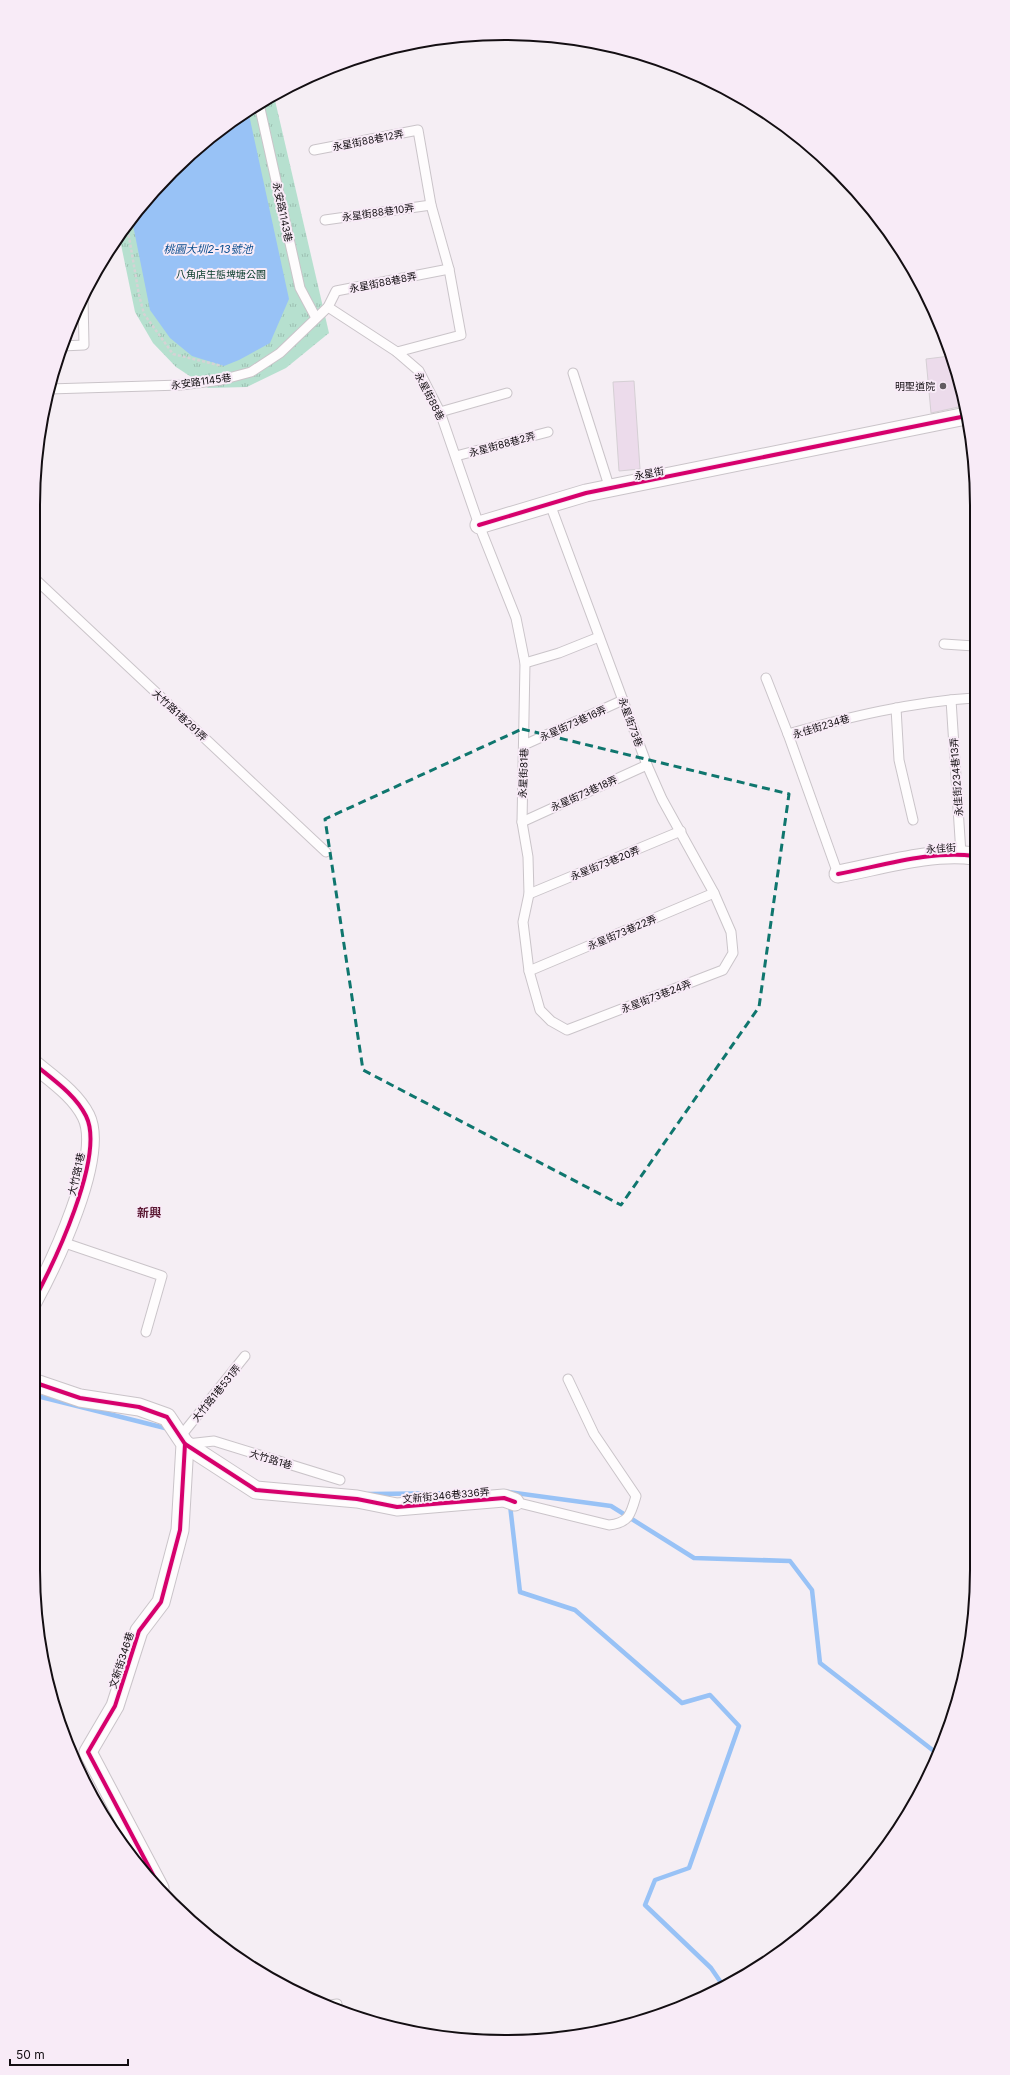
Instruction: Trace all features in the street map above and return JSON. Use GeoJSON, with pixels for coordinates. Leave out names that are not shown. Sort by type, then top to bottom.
{"type":"FeatureCollection","features":[{"type":"Feature","properties":{"kind":"street","name":"永星街"},"geometry":{"type":"LineString","coordinates":[[479,525],[550,504],[610,489],[961,417]]}},
{"type":"Feature","properties":{"kind":"street","name":"永佳街"},"geometry":{"type":"LineString","coordinates":[[838,874],[923,857],[968,855]]}},
{"type":"Feature","properties":{"kind":"street","name":"大竹路1巷"},"geometry":{"type":"LineString","coordinates":[[40,1069],[74,1098],[87,1118],[92,1138],[73,1218],[40,1288]]}},
{"type":"Feature","properties":{"kind":"street"},"geometry":{"type":"LineString","coordinates":[[40,1384],[80,1398],[139,1407],[167,1417],[185,1437]]}},
{"type":"Feature","properties":{"kind":"street","name":"文新街346巷336弄"},"geometry":{"type":"LineString","coordinates":[[185,1437],[262,1490],[357,1499],[397,1507],[510,1500]]}},
{"type":"Feature","properties":{"kind":"street","name":"文新街346巷"},"geometry":{"type":"LineString","coordinates":[[153,1874],[88,1752],[115,1706],[139,1631],[161,1602],[180,1530],[185,1437]]}},
{"type":"Feature","properties":{"kind":"lane","name":"永安路1143巷"},"geometry":{"type":"LineString","coordinates":[[260,110],[300,288],[316,318]]}},
{"type":"Feature","properties":{"kind":"lane","name":"永星街88巷12弄"},"geometry":{"type":"LineString","coordinates":[[314,150],[418,130],[431,205]]}},
{"type":"Feature","properties":{"kind":"lane","name":"永星街88巷10弄"},"geometry":{"type":"LineString","coordinates":[[326,220],[431,205]]}},
{"type":"Feature","properties":{"kind":"lane"},"geometry":{"type":"LineString","coordinates":[[397,352],[461,335],[449,269],[431,205]]}},
{"type":"Feature","properties":{"kind":"lane","name":"永星街88巷8弄"},"geometry":{"type":"LineString","coordinates":[[328,307],[336,291],[449,269]]}},
{"type":"Feature","properties":{"kind":"lane","name":"永安路1145巷"},"geometry":{"type":"LineString","coordinates":[[55,389],[181,385],[221,380],[252,372],[280,353],[328,307]]}},
{"type":"Feature","properties":{"kind":"lane","name":"永星街88巷"},"geometry":{"type":"LineString","coordinates":[[328,307],[397,352],[419,371],[440,412],[479,525]]}},
{"type":"Feature","properties":{"kind":"lane"},"geometry":{"type":"LineString","coordinates":[[69,346],[84,345],[83,309]]}},
{"type":"Feature","properties":{"kind":"lane"},"geometry":{"type":"LineString","coordinates":[[573,373],[610,489]]}},
{"type":"Feature","properties":{"kind":"lane"},"geometry":{"type":"LineString","coordinates":[[440,412],[507,393]]}},
{"type":"Feature","properties":{"kind":"lane","name":"永星街88巷2弄"},"geometry":{"type":"LineString","coordinates":[[456,456],[548,432]]}},
{"type":"Feature","properties":{"kind":"lane","name":"永星街73巷"},"geometry":{"type":"LineString","coordinates":[[550,504],[647,765],[662,799],[682,831],[714,893],[731,932]]}},
{"type":"Feature","properties":{"kind":"lane","name":"永星街81巷"},"geometry":{"type":"LineString","coordinates":[[479,525],[516,618],[525,663],[522,822],[528,857],[528,894],[523,922],[529,971],[540,1010],[551,1021]]}},
{"type":"Feature","properties":{"kind":"lane","name":"大竹路1巷291弄"},"geometry":{"type":"LineString","coordinates":[[40,584],[326,852]]}},
{"type":"Feature","properties":{"kind":"lane"},"geometry":{"type":"LineString","coordinates":[[525,663],[559,653],[599,637]]}},
{"type":"Feature","properties":{"kind":"lane"},"geometry":{"type":"LineString","coordinates":[[944,644],[970,646]]}},
{"type":"Feature","properties":{"kind":"lane"},"geometry":{"type":"LineString","coordinates":[[766,678],[788,734]]}},
{"type":"Feature","properties":{"kind":"lane","name":"永佳街234巷"},"geometry":{"type":"LineString","coordinates":[[838,874],[788,734],[840,719],[896,708],[970,698]]}},
{"type":"Feature","properties":{"kind":"lane","name":"永星街73巷16弄"},"geometry":{"type":"LineString","coordinates":[[524,745],[623,700]]}},
{"type":"Feature","properties":{"kind":"lane","name":"永佳街234巷13弄"},"geometry":{"type":"LineString","coordinates":[[951,700],[968,855]]}},
{"type":"Feature","properties":{"kind":"lane"},"geometry":{"type":"LineString","coordinates":[[896,708],[899,760],[913,820]]}},
{"type":"Feature","properties":{"kind":"lane","name":"永星街73巷18弄"},"geometry":{"type":"LineString","coordinates":[[522,822],[647,765]]}},
{"type":"Feature","properties":{"kind":"lane","name":"永星街73巷20弄"},"geometry":{"type":"LineString","coordinates":[[528,894],[682,831]]}},
{"type":"Feature","properties":{"kind":"lane","name":"永星街73巷22弄"},"geometry":{"type":"LineString","coordinates":[[529,971],[714,893]]}},
{"type":"Feature","properties":{"kind":"lane","name":"永星街73巷24弄"},"geometry":{"type":"LineString","coordinates":[[551,1021],[567,1030],[723,970],[733,953],[731,932]]}},
{"type":"Feature","properties":{"kind":"lane"},"geometry":{"type":"LineString","coordinates":[[62,1242],[162,1276],[146,1332]]}},
{"type":"Feature","properties":{"kind":"lane","name":"大竹路1巷531弄"},"geometry":{"type":"LineString","coordinates":[[185,1437],[245,1356]]}},
{"type":"Feature","properties":{"kind":"lane","name":"文新街346巷336弄"},"geometry":{"type":"LineString","coordinates":[[510,1500],[609,1526],[621,1524],[631,1514],[636,1496],[594,1434],[568,1379]]}},
{"type":"Feature","properties":{"kind":"lane","name":"大竹路1巷"},"geometry":{"type":"LineString","coordinates":[[185,1437],[214,1441],[340,1480]]}},
{"type":"Feature","properties":{"kind":"path"},"geometry":{"type":"LineString","coordinates":[[128,233],[139,296],[144,314],[173,354],[227,368]]}},
{"type":"Feature","properties":{"kind":"highlighted area"},"geometry":{"type":"Polygon","coordinates":[[[522,729],[789,794],[759,1007],[621,1205],[363,1070],[325,819],[522,729]]]}},
{"type":"Feature","properties":{"kind":"green space","name":"桃園大圳2-13號池"},"geometry":{"type":"Polygon","coordinates":[[[275,101],[329,333],[286,368],[247,387],[208,388],[176,367],[153,343],[135,312],[121,243],[155,198],[198,155],[247,118],[275,101]]]}},
{"type":"Feature","properties":{"kind":"water","name":"桃園大圳2-13號池"},"geometry":{"type":"Polygon","coordinates":[[[249,117],[289,299],[270,343],[239,360],[224,366],[192,356],[170,338],[150,310],[133,226],[155,198],[198,155],[249,117]]]}},
{"type":"Feature","properties":{"kind":"building","name":"明聖道院"},"geometry":{"type":"Polygon","coordinates":[[[945,357],[959,407],[931,413],[926,359],[945,357]]]}},
{"type":"Feature","properties":{"kind":"building"},"geometry":{"type":"Polygon","coordinates":[[[634,381],[640,469],[619,471],[613,382],[634,381]]]}},
{"type":"Feature","properties":{"kind":"waterway"},"geometry":{"type":"LineString","coordinates":[[40,1397],[169,1429]]}},
{"type":"Feature","properties":{"kind":"waterway"},"geometry":{"type":"LineString","coordinates":[[508,1492],[611,1506],[694,1558],[790,1561],[812,1590],[820,1663],[934,1751]]}},
{"type":"Feature","properties":{"kind":"waterway"},"geometry":{"type":"LineString","coordinates":[[368,1494],[465,1493]]}},
{"type":"Feature","properties":{"kind":"waterway"},"geometry":{"type":"LineString","coordinates":[[510,1505],[520,1592],[575,1610],[682,1703],[710,1695],[739,1726],[689,1868],[655,1880],[645,1905],[711,1968],[721,1982]]}},
{"type":"Feature","properties":{"kind":"cycle path"},"geometry":{"type":"LineString","coordinates":[[479,525],[586,493],[961,417]]}},
{"type":"Feature","properties":{"kind":"cycle path"},"geometry":{"type":"LineString","coordinates":[[838,874],[924,857],[941,855],[970,856]]}},
{"type":"Feature","properties":{"kind":"cycle path"},"geometry":{"type":"LineString","coordinates":[[40,1069],[76,1101],[86,1116],[90,1134],[89,1157],[83,1183],[64,1237],[40,1289]]}},
{"type":"Feature","properties":{"kind":"cycle path"},"geometry":{"type":"LineString","coordinates":[[40,1384],[80,1398],[139,1407],[167,1417],[185,1444],[180,1530],[161,1602],[139,1631],[115,1706],[88,1752],[153,1874]]}},
{"type":"Feature","properties":{"kind":"cycle path"},"geometry":{"type":"LineString","coordinates":[[185,1444],[256,1490],[357,1499],[397,1507],[504,1498],[515,1502]]}},
{"type":"Feature","properties":{"kind":"place","name":"明聖道院"},"geometry":{"type":"Point","coordinates":[943,386]}},
{"type":"Feature","properties":{"kind":"district","name":"新興"},"geometry":{"type":"Point","coordinates":[149,1213]}},
{"type":"Feature","properties":{"kind":"park label","name":"八角店生態埤塘公園"},"geometry":{"type":"Point","coordinates":[221,274]}}]}
